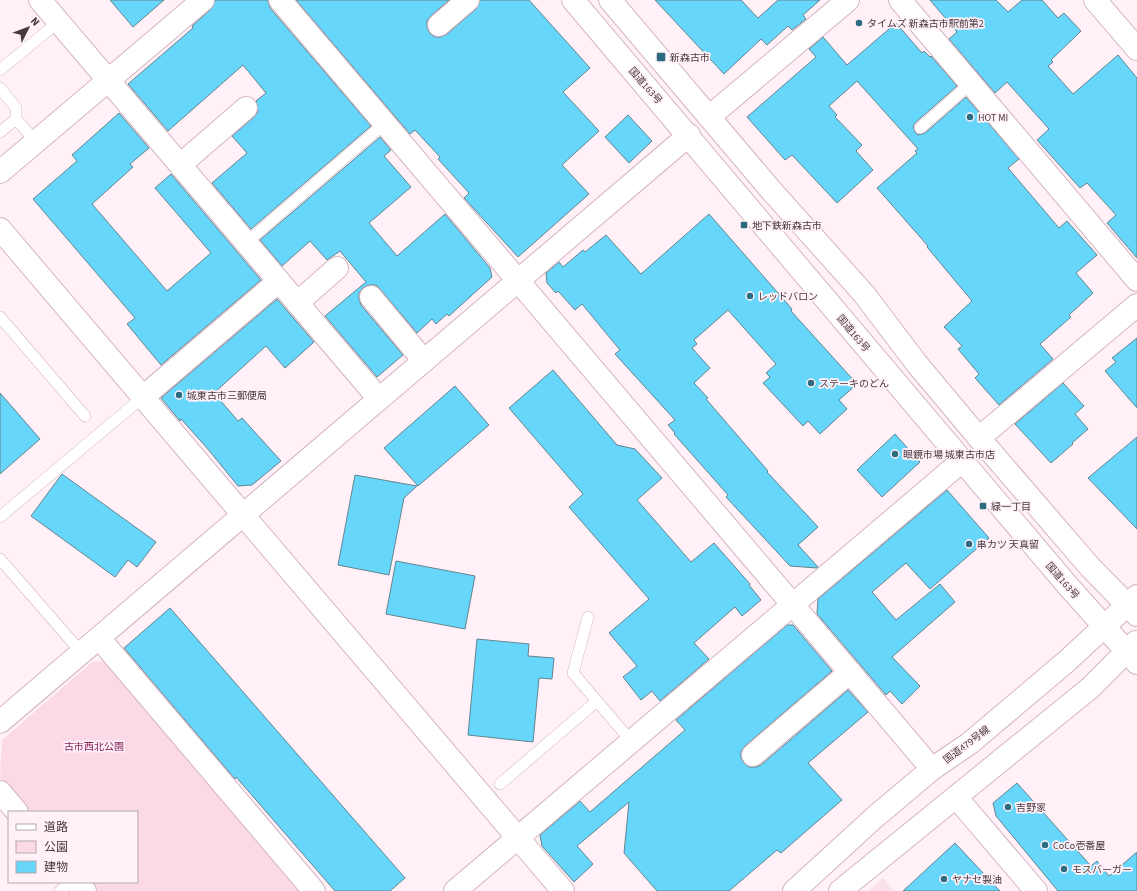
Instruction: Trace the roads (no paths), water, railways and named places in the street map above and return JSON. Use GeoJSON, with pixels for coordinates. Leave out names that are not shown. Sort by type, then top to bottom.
{"type":"FeatureCollection","features":[{"type":"Feature","properties":{"kind":"main road"},"geometry":{"type":"LineString","coordinates":[[40,0],[379,399]]}},
{"type":"Feature","properties":{"kind":"main road"},"geometry":{"type":"LineString","coordinates":[[0,172],[203,0]]}},
{"type":"Feature","properties":{"kind":"main road"},"geometry":{"type":"LineString","coordinates":[[280,0],[932,769]]}},
{"type":"Feature","properties":{"kind":"main road"},"geometry":{"type":"LineString","coordinates":[[439,25],[468,0]]}},
{"type":"Feature","properties":{"kind":"main road","name":"国道163号"},"geometry":{"type":"LineString","coordinates":[[574,0],[962,461],[1104,627],[1133,652]]}},
{"type":"Feature","properties":{"kind":"main road"},"geometry":{"type":"LineString","coordinates":[[610,0],[709,117],[864,294],[917,364],[1090,567],[1134,606]]}},
{"type":"Feature","properties":{"kind":"main road"},"geometry":{"type":"LineString","coordinates":[[709,117],[848,0]]}},
{"type":"Feature","properties":{"kind":"main road"},"geometry":{"type":"LineString","coordinates":[[900,0],[1137,280]]}},
{"type":"Feature","properties":{"kind":"main road"},"geometry":{"type":"LineString","coordinates":[[1095,0],[1137,49]]}},
{"type":"Feature","properties":{"kind":"main road"},"geometry":{"type":"LineString","coordinates":[[180,165],[246,108]]}},
{"type":"Feature","properties":{"kind":"main road"},"geometry":{"type":"LineString","coordinates":[[0,722],[689,135]]}},
{"type":"Feature","properties":{"kind":"main road"},"geometry":{"type":"LineString","coordinates":[[0,229],[563,891]]}},
{"type":"Feature","properties":{"kind":"main road"},"geometry":{"type":"LineString","coordinates":[[297,303],[337,268]]}},
{"type":"Feature","properties":{"kind":"main road"},"geometry":{"type":"LineString","coordinates":[[143,397],[279,281]]}},
{"type":"Feature","properties":{"kind":"main road"},"geometry":{"type":"LineString","coordinates":[[371,298],[424,361]]}},
{"type":"Feature","properties":{"kind":"main road"},"geometry":{"type":"LineString","coordinates":[[979,438],[1137,305]]}},
{"type":"Feature","properties":{"kind":"main road"},"geometry":{"type":"LineString","coordinates":[[455,891],[962,461]]}},
{"type":"Feature","properties":{"kind":"main road","name":"国道479号線"},"geometry":{"type":"LineString","coordinates":[[794,891],[874,817],[932,769],[970,743],[1067,662],[1104,627],[1134,606]]}},
{"type":"Feature","properties":{"kind":"main road"},"geometry":{"type":"LineString","coordinates":[[99,638],[314,891]]}},
{"type":"Feature","properties":{"kind":"main road"},"geometry":{"type":"LineString","coordinates":[[840,891],[1133,652]]}},
{"type":"Feature","properties":{"kind":"main road"},"geometry":{"type":"LineString","coordinates":[[753,755],[850,672]]}},
{"type":"Feature","properties":{"kind":"main road"},"geometry":{"type":"LineString","coordinates":[[0,792],[16,811]]}},
{"type":"Feature","properties":{"kind":"main road"},"geometry":{"type":"LineString","coordinates":[[956,797],[1036,891]]}},
{"type":"Feature","properties":{"kind":"main road"},"geometry":{"type":"LineString","coordinates":[[78,883],[85,891]]}},
{"type":"Feature","properties":{"kind":"lane"},"geometry":{"type":"LineString","coordinates":[[0,70],[58,22]]}},
{"type":"Feature","properties":{"kind":"lane"},"geometry":{"type":"LineString","coordinates":[[920,128],[970,84]]}},
{"type":"Feature","properties":{"kind":"lane"},"geometry":{"type":"LineString","coordinates":[[0,88],[16,108],[16,119],[36,142]]}},
{"type":"Feature","properties":{"kind":"lane"},"geometry":{"type":"LineString","coordinates":[[0,132],[16,119]]}},
{"type":"Feature","properties":{"kind":"lane"},"geometry":{"type":"LineString","coordinates":[[246,243],[385,123]]}},
{"type":"Feature","properties":{"kind":"lane"},"geometry":{"type":"LineString","coordinates":[[0,317],[85,416]]}},
{"type":"Feature","properties":{"kind":"lane"},"geometry":{"type":"LineString","coordinates":[[0,517],[143,397]]}},
{"type":"Feature","properties":{"kind":"lane"},"geometry":{"type":"LineString","coordinates":[[0,559],[82,652]]}},
{"type":"Feature","properties":{"kind":"lane"},"geometry":{"type":"LineString","coordinates":[[588,617],[573,673],[631,741]]}},
{"type":"Feature","properties":{"kind":"lane"},"geometry":{"type":"LineString","coordinates":[[500,784],[597,701]]}},
{"type":"Feature","properties":{"kind":"lane"},"geometry":{"type":"LineString","coordinates":[[60,891],[69,883]]}},
{"type":"Feature","properties":{"kind":"place","name":"タイムズ 新森古市駅前第2"},"geometry":{"type":"Point","coordinates":[859,23]}},
{"type":"Feature","properties":{"kind":"place","name":"新森古市"},"geometry":{"type":"Point","coordinates":[661,57]}},
{"type":"Feature","properties":{"kind":"place","name":"HOT MI"},"geometry":{"type":"Point","coordinates":[970,117]}},
{"type":"Feature","properties":{"kind":"place","name":"地下鉄新森古市"},"geometry":{"type":"Point","coordinates":[744,225]}},
{"type":"Feature","properties":{"kind":"place","name":"レッドバロン"},"geometry":{"type":"Point","coordinates":[750,296]}},
{"type":"Feature","properties":{"kind":"place","name":"ステーキのどん"},"geometry":{"type":"Point","coordinates":[811,383]}},
{"type":"Feature","properties":{"kind":"place","name":"城東古市三郵便局"},"geometry":{"type":"Point","coordinates":[179,395]}},
{"type":"Feature","properties":{"kind":"place","name":"眼鏡市場 城東古市店"},"geometry":{"type":"Point","coordinates":[895,454]}},
{"type":"Feature","properties":{"kind":"place","name":"緑一丁目"},"geometry":{"type":"Point","coordinates":[983,506]}},
{"type":"Feature","properties":{"kind":"place","name":"串カツ 天真留"},"geometry":{"type":"Point","coordinates":[969,544]}},
{"type":"Feature","properties":{"kind":"place","name":"吉野家"},"geometry":{"type":"Point","coordinates":[1008,807]}},
{"type":"Feature","properties":{"kind":"place","name":"CoCo壱番屋"},"geometry":{"type":"Point","coordinates":[1045,845]}},
{"type":"Feature","properties":{"kind":"place","name":"モスバーガー"},"geometry":{"type":"Point","coordinates":[1064,869]}},
{"type":"Feature","properties":{"kind":"place","name":"ヤナセ製油"},"geometry":{"type":"Point","coordinates":[944,879]}},
{"type":"Feature","properties":{"kind":"park label","name":"古市西北公園"},"geometry":{"type":"Point","coordinates":[94,746]}}]}
